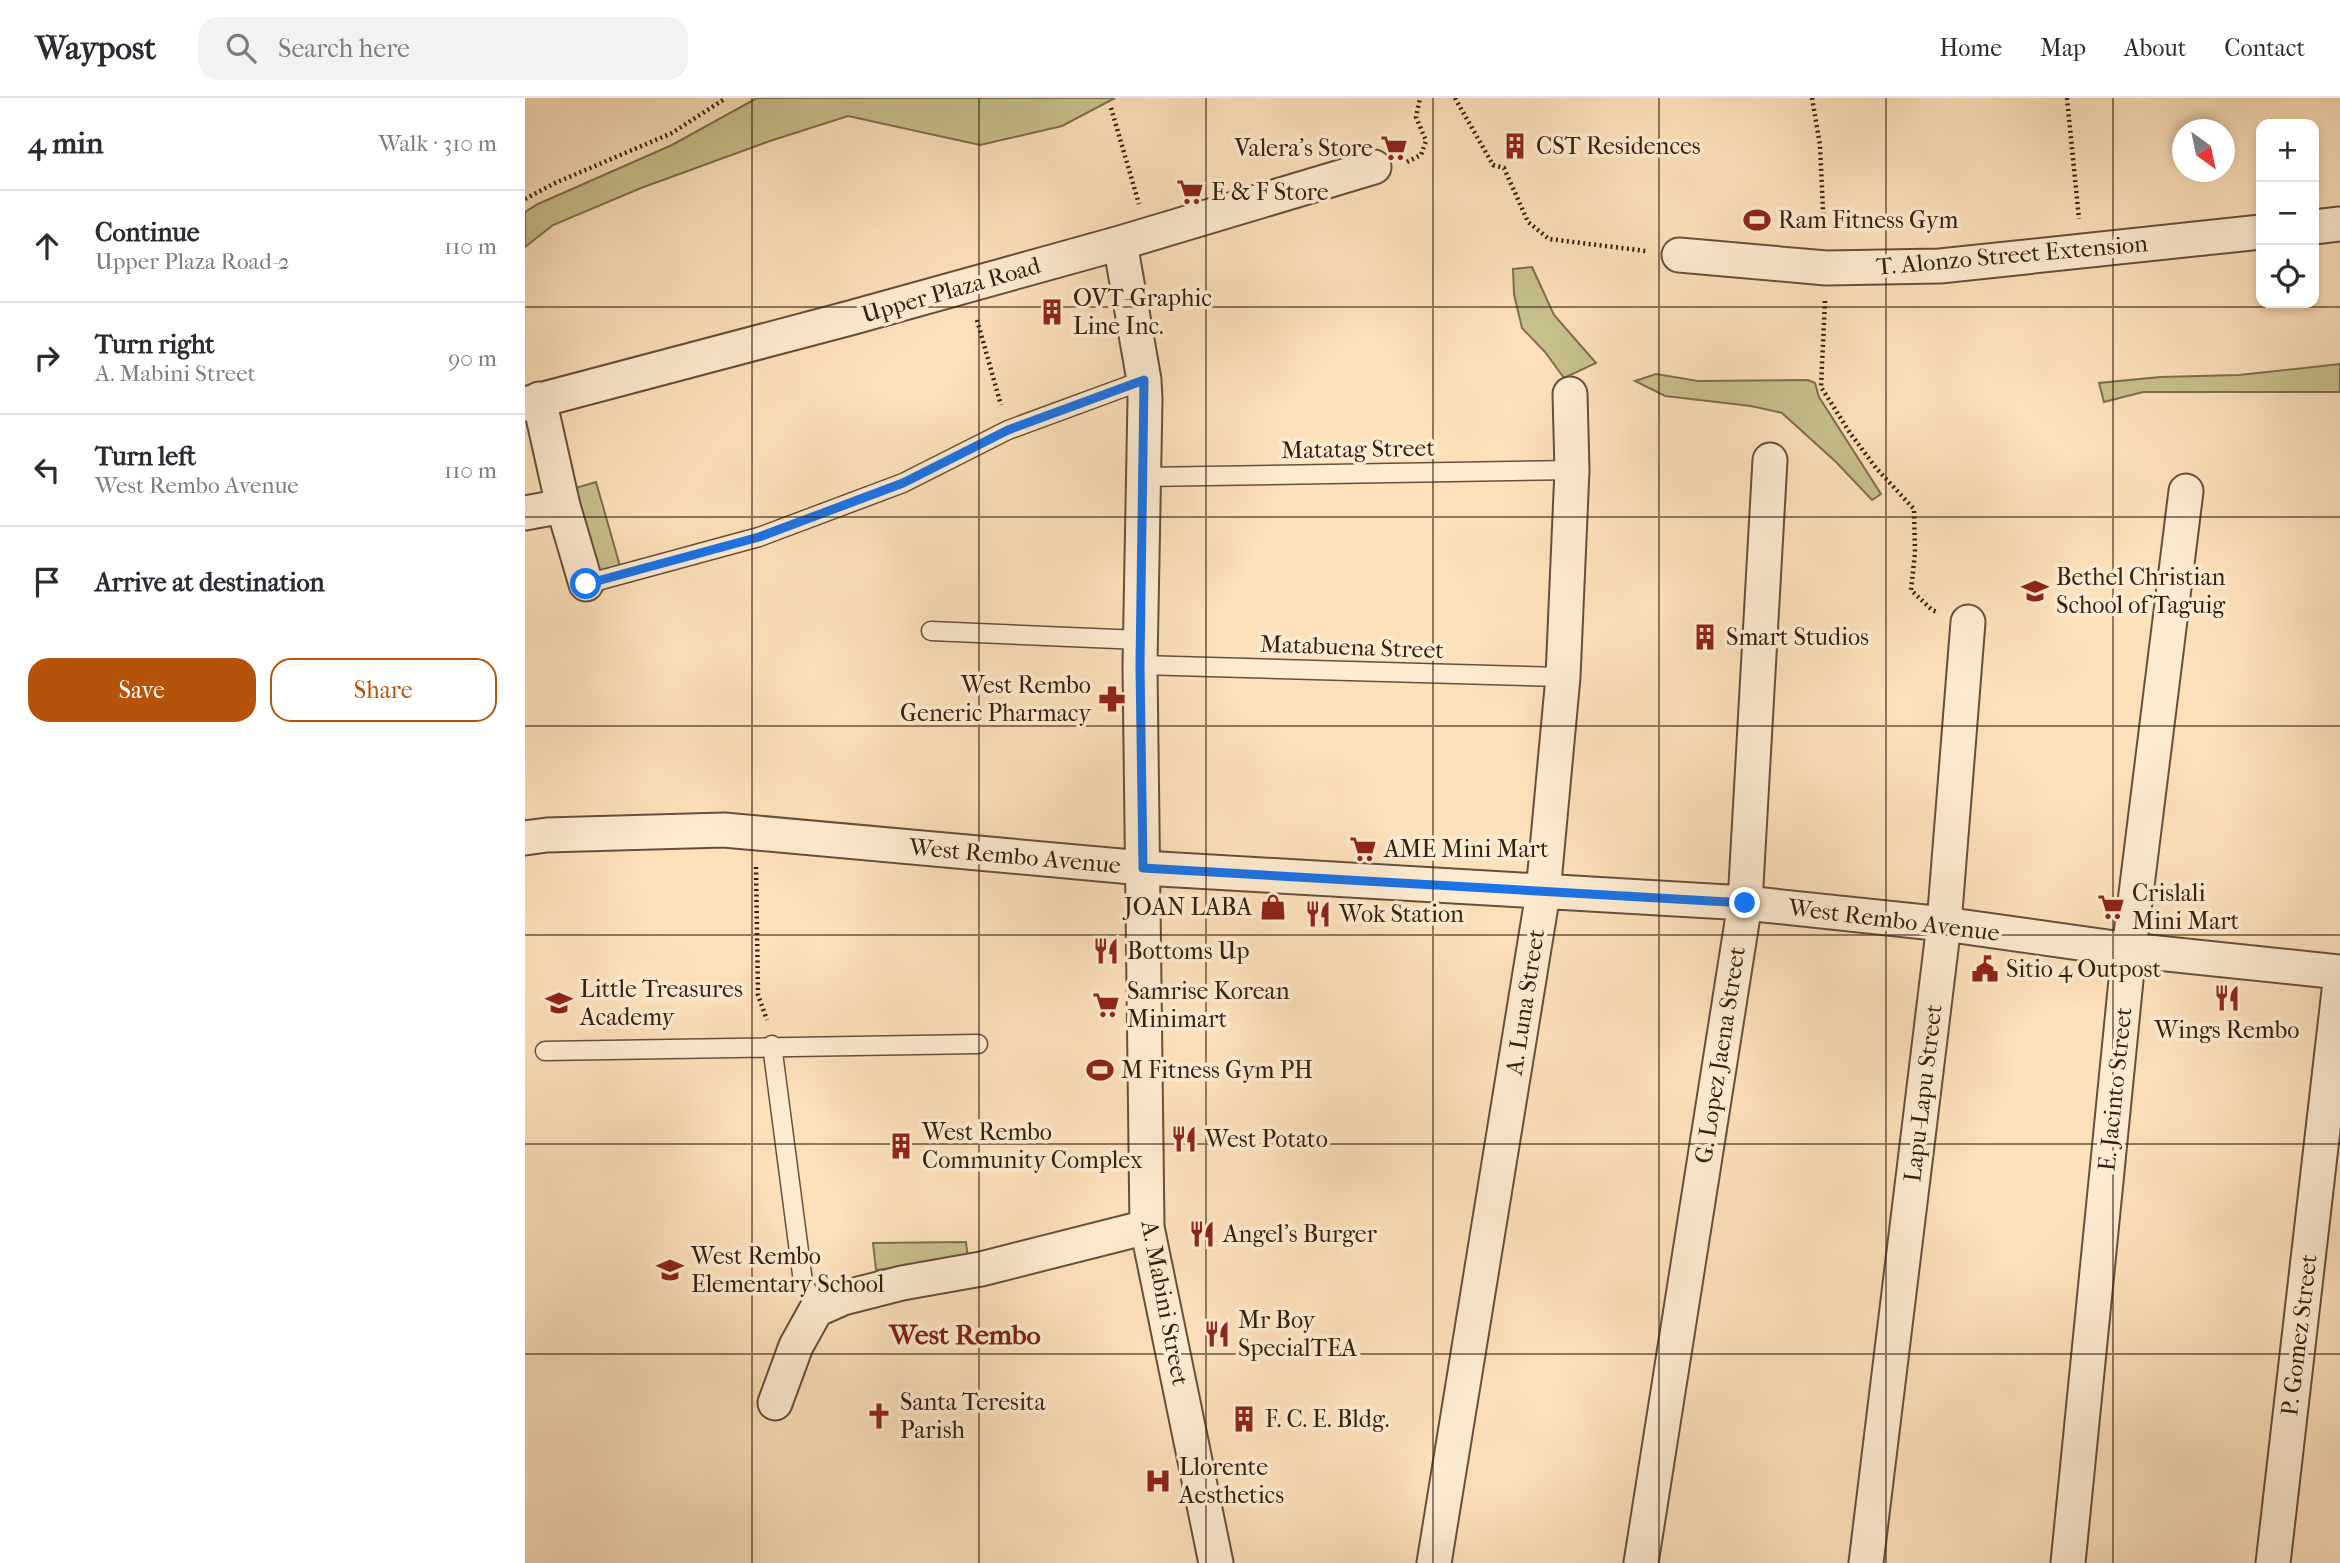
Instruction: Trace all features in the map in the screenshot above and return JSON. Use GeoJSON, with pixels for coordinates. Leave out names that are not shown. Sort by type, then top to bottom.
{"type":"FeatureCollection","features":[{"type":"Feature","properties":{"kind":"street","name":"Upper Plaza Road"},"geometry":{"type":"LineString","coordinates":[[532,401],[967,286],[1374,167]]}},
{"type":"Feature","properties":{"kind":"street"},"geometry":{"type":"LineString","coordinates":[[2319,226],[2340,224]]}},
{"type":"Feature","properties":{"kind":"street","name":"T. Alonzo Street Extension"},"geometry":{"type":"LineString","coordinates":[[1679,255],[1826,268],[1940,266],[2256,233]]}},
{"type":"Feature","properties":{"kind":"street","name":"A. Mabini Street"},"geometry":{"type":"LineString","coordinates":[[1134,239],[1144,380],[1140,652],[1147,1227],[1216,1563]]}},
{"type":"Feature","properties":{"kind":"street","name":"A. Luna Street"},"geometry":{"type":"LineString","coordinates":[[1434,1563],[1543,893],[1563,677],[1572,471],[1570,394]]}},
{"type":"Feature","properties":{"kind":"street"},"geometry":{"type":"LineString","coordinates":[[532,401],[586,584]]}},
{"type":"Feature","properties":{"kind":"street","name":"G. Lopez Jaena Street"},"geometry":{"type":"LineString","coordinates":[[1640,1563],[1745,903],[1770,460]]}},
{"type":"Feature","properties":{"kind":"street","name":"E. Jacinto Street"},"geometry":{"type":"LineString","coordinates":[[2068,1563],[2129,950],[2186,491]]}},
{"type":"Feature","properties":{"kind":"street"},"geometry":{"type":"LineString","coordinates":[[525,513],[563,506]]}},
{"type":"Feature","properties":{"kind":"street","name":"Lapu-Lapu Street"},"geometry":{"type":"LineString","coordinates":[[1866,1563],[1944,924],[1968,622]]}},
{"type":"Feature","properties":{"kind":"street","name":"West Rembo Avenue"},"geometry":{"type":"LineString","coordinates":[[525,838],[547,835],[724,830],[1143,868],[1745,903],[1944,924],[2129,950],[2340,972]]}},
{"type":"Feature","properties":{"kind":"street","name":"P. Gomez Street"},"geometry":{"type":"LineString","coordinates":[[2273,1563],[2340,982]]}},
{"type":"Feature","properties":{"kind":"street"},"geometry":{"type":"LineString","coordinates":[[775,1403],[796,1346],[816,1310],[843,1298],[902,1283],[981,1269],[1147,1227]]}},
{"type":"Feature","properties":{"kind":"lane"},"geometry":{"type":"LineString","coordinates":[[586,584],[759,537],[903,483],[1008,430],[1144,380]]}},
{"type":"Feature","properties":{"kind":"lane","name":"Matatag Street"},"geometry":{"type":"LineString","coordinates":[[1144,477],[1572,471]]}},
{"type":"Feature","properties":{"kind":"lane","name":"Matabuena Street"},"geometry":{"type":"LineString","coordinates":[[931,631],[1140,652],[1563,677]]}},
{"type":"Feature","properties":{"kind":"lane"},"geometry":{"type":"LineString","coordinates":[[545,1051],[772,1045],[978,1044]]}},
{"type":"Feature","properties":{"kind":"lane"},"geometry":{"type":"LineString","coordinates":[[772,1045],[803,1282],[816,1310]]}},
{"type":"Feature","properties":{"kind":"path"},"geometry":{"type":"LineString","coordinates":[[525,199],[555,183],[671,133],[726,98]]}},
{"type":"Feature","properties":{"kind":"path"},"geometry":{"type":"LineString","coordinates":[[1374,167],[1393,168],[1421,155],[1426,141],[1416,117],[1420,98]]}},
{"type":"Feature","properties":{"kind":"path"},"geometry":{"type":"LineString","coordinates":[[1455,98],[1493,165],[1504,168],[1528,222],[1549,239],[1679,255]]}},
{"type":"Feature","properties":{"kind":"path"},"geometry":{"type":"LineString","coordinates":[[1812,98],[1820,145],[1826,268],[1821,387],[1876,468],[1914,509],[1915,553],[1911,590],[1932,610],[1968,622]]}},
{"type":"Feature","properties":{"kind":"path"},"geometry":{"type":"LineString","coordinates":[[2067,98],[2082,251]]}},
{"type":"Feature","properties":{"kind":"path"},"geometry":{"type":"LineString","coordinates":[[1111,108],[1134,239]]}},
{"type":"Feature","properties":{"kind":"path"},"geometry":{"type":"LineString","coordinates":[[967,286],[1008,430]]}},
{"type":"Feature","properties":{"kind":"path"},"geometry":{"type":"LineString","coordinates":[[756,833],[758,995],[765,1009],[772,1045]]}},
{"type":"Feature","properties":{"kind":"shaded area"},"geometry":{"type":"Polygon","coordinates":[[[757,98],[1115,98],[1062,126],[980,145],[848,116],[641,188],[553,225],[525,247],[525,212],[672,145],[757,98]]]}},
{"type":"Feature","properties":{"kind":"shaded area"},"geometry":{"type":"Polygon","coordinates":[[[1532,267],[1554,315],[1596,363],[1564,378],[1545,352],[1522,328],[1514,294],[1513,269],[1532,267]]]}},
{"type":"Feature","properties":{"kind":"shaded area"},"geometry":{"type":"Polygon","coordinates":[[[2340,364],[2340,392],[2143,392],[2104,402],[2099,383],[2160,377],[2239,375],[2340,364]]]}},
{"type":"Feature","properties":{"kind":"shaded area"},"geometry":{"type":"Polygon","coordinates":[[[1656,374],[1698,381],[1808,380],[1815,383],[1819,397],[1881,494],[1872,500],[1836,462],[1782,413],[1751,406],[1665,396],[1635,381],[1656,374]]]}},
{"type":"Feature","properties":{"kind":"shaded area"},"geometry":{"type":"Polygon","coordinates":[[[596,482],[624,580],[580,592],[552,495],[596,482]]]}},
{"type":"Feature","properties":{"kind":"shaded area"},"geometry":{"type":"Polygon","coordinates":[[[966,1242],[968,1259],[876,1270],[873,1243],[966,1242]]]}},
{"type":"Feature","properties":{"kind":"place","name":"CST Residences"},"geometry":{"type":"Point","coordinates":[1515,146]}},
{"type":"Feature","properties":{"kind":"place","name":"Valera's Store"},"geometry":{"type":"Point","coordinates":[1394,148]}},
{"type":"Feature","properties":{"kind":"place","name":"E & F Store"},"geometry":{"type":"Point","coordinates":[1190,192]}},
{"type":"Feature","properties":{"kind":"place","name":"Ram Fitness Gym"},"geometry":{"type":"Point","coordinates":[1757,220]}},
{"type":"Feature","properties":{"kind":"place","name":"OVT-Graphic Line Inc."},"geometry":{"type":"Point","coordinates":[1052,312]}},
{"type":"Feature","properties":{"kind":"place","name":"Bethel Christian School of Taguig"},"geometry":{"type":"Point","coordinates":[2035,591]}},
{"type":"Feature","properties":{"kind":"place","name":"Smart Studios"},"geometry":{"type":"Point","coordinates":[1705,637]}},
{"type":"Feature","properties":{"kind":"place","name":"West Rembo Generic Pharmacy"},"geometry":{"type":"Point","coordinates":[1112,699]}},
{"type":"Feature","properties":{"kind":"place","name":"AME Mini Mart"},"geometry":{"type":"Point","coordinates":[1363,849]}},
{"type":"Feature","properties":{"kind":"place","name":"JOAN LABA"},"geometry":{"type":"Point","coordinates":[1273,907]}},
{"type":"Feature","properties":{"kind":"place","name":"Crislali Mini Mart"},"geometry":{"type":"Point","coordinates":[2111,907]}},
{"type":"Feature","properties":{"kind":"place","name":"Wok Station"},"geometry":{"type":"Point","coordinates":[1318,914]}},
{"type":"Feature","properties":{"kind":"place","name":"Bottoms Up"},"geometry":{"type":"Point","coordinates":[1106,951]}},
{"type":"Feature","properties":{"kind":"place","name":"Sitio 4 Outpost"},"geometry":{"type":"Point","coordinates":[1985,969]}},
{"type":"Feature","properties":{"kind":"place","name":"Wings Rembo"},"geometry":{"type":"Point","coordinates":[2227,998]}},
{"type":"Feature","properties":{"kind":"place","name":"Little Treasures Academy"},"geometry":{"type":"Point","coordinates":[559,1003]}},
{"type":"Feature","properties":{"kind":"place","name":"Samrise Korean Minimart"},"geometry":{"type":"Point","coordinates":[1106,1005]}},
{"type":"Feature","properties":{"kind":"place","name":"M Fitness Gym PH"},"geometry":{"type":"Point","coordinates":[1100,1070]}},
{"type":"Feature","properties":{"kind":"place","name":"West Potato"},"geometry":{"type":"Point","coordinates":[1184,1139]}},
{"type":"Feature","properties":{"kind":"place","name":"West Rembo Community Complex"},"geometry":{"type":"Point","coordinates":[901,1146]}},
{"type":"Feature","properties":{"kind":"place","name":"Angel's Burger"},"geometry":{"type":"Point","coordinates":[1202,1234]}},
{"type":"Feature","properties":{"kind":"place","name":"West Rembo Elementary School"},"geometry":{"type":"Point","coordinates":[670,1270]}},
{"type":"Feature","properties":{"kind":"place","name":"Mr Boy SpecialTEA"},"geometry":{"type":"Point","coordinates":[1217,1334]}},
{"type":"Feature","properties":{"kind":"place","name":"Santa Teresita Parish"},"geometry":{"type":"Point","coordinates":[879,1416]}},
{"type":"Feature","properties":{"kind":"place","name":"F. C. E. Bldg."},"geometry":{"type":"Point","coordinates":[1244,1419]}},
{"type":"Feature","properties":{"kind":"place","name":"Llorente Aesthetics"},"geometry":{"type":"Point","coordinates":[1158,1481]}},
{"type":"Feature","properties":{"kind":"district","name":"West Rembo"},"geometry":{"type":"Point","coordinates":[965,1334]}},
{"type":"Feature","properties":{"kind":"route"},"geometry":{"type":"LineString","coordinates":[[586,584],[759,537],[903,483],[1008,430],[1144,380],[1140,665],[1143,868],[1745,903]]}}]}
